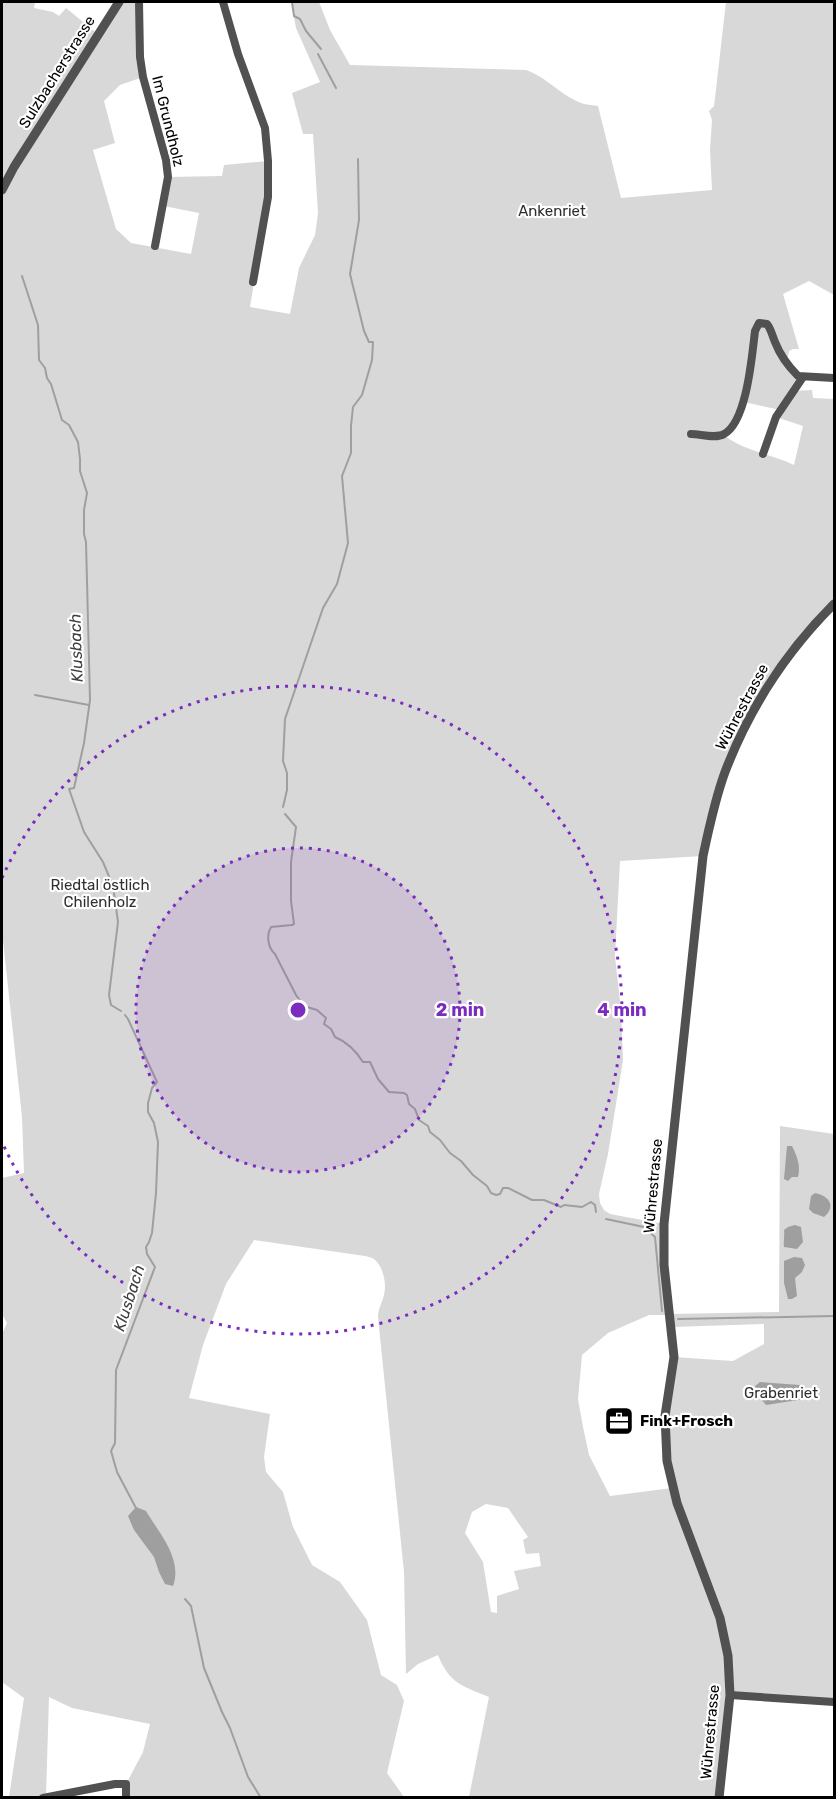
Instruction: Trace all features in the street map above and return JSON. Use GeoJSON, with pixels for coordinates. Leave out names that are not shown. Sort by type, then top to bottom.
{"type":"FeatureCollection","features":[{"type":"Feature","properties":{"kind":"street","name":"Sulzbacherstrasse"},"geometry":{"type":"LineString","coordinates":[[2,190],[14,167],[120,2]]}},
{"type":"Feature","properties":{"kind":"street","name":"Im Grundholz"},"geometry":{"type":"LineString","coordinates":[[139,2],[140,57],[143,77],[166,160],[168,177],[155,246]]}},
{"type":"Feature","properties":{"kind":"street"},"geometry":{"type":"LineString","coordinates":[[223,2],[238,54],[265,128],[268,197],[253,282]]}},
{"type":"Feature","properties":{"kind":"street"},"geometry":{"type":"LineString","coordinates":[[691,434],[718,436],[724,435],[731,428],[744,402],[755,331],[759,323],[767,324],[771,328],[776,345],[798,376],[834,378]]}},
{"type":"Feature","properties":{"kind":"street"},"geometry":{"type":"LineString","coordinates":[[763,454],[776,417],[803,377]]}},
{"type":"Feature","properties":{"kind":"street","name":"Wührestrasse"},"geometry":{"type":"LineString","coordinates":[[719,1797],[730,1695],[728,1656],[720,1618],[677,1503],[667,1461],[665,1416],[674,1357],[664,1265],[664,1224],[703,856],[714,807],[725,772],[767,688],[799,642],[834,604]]}},
{"type":"Feature","properties":{"kind":"street"},"geometry":{"type":"LineString","coordinates":[[730,1695],[834,1701]]}},
{"type":"Feature","properties":{"kind":"street"},"geometry":{"type":"LineString","coordinates":[[43,1797],[115,1784],[126,1784],[126,1797]]}},
{"type":"Feature","properties":{"kind":"green space"},"geometry":{"type":"Polygon","coordinates":[[[2,2],[35,2],[34,8],[53,12],[59,16],[66,8],[99,35],[119,2],[139,2],[143,77],[120,85],[104,101],[115,143],[93,150],[116,229],[131,243],[191,254],[199,213],[164,206],[168,177],[222,176],[224,165],[268,161],[268,197],[250,307],[290,314],[299,268],[315,235],[318,213],[313,134],[303,134],[292,93],[320,82],[296,28],[291,2],[319,2],[330,30],[350,65],[526,70],[541,77],[576,101],[598,106],[621,198],[712,190],[710,150],[712,120],[709,111],[714,106],[726,2],[834,2],[834,295],[809,281],[783,294],[799,349],[789,351],[787,362],[798,376],[795,391],[812,390],[813,398],[834,399],[834,604],[782,665],[725,772],[703,856],[620,861],[615,956],[621,1010],[623,1060],[608,1154],[599,1194],[600,1203],[610,1214],[664,1224],[670,1314],[779,1312],[780,1126],[834,1134],[834,1702],[730,1695],[719,1797],[469,1797],[489,1697],[471,1690],[452,1678],[438,1655],[418,1664],[406,1674],[404,1572],[378,1317],[385,1291],[382,1271],[374,1259],[365,1256],[254,1240],[226,1284],[203,1345],[189,1398],[270,1414],[264,1457],[266,1472],[283,1492],[293,1527],[312,1565],[340,1582],[367,1620],[381,1675],[397,1685],[404,1701],[387,1773],[404,1797],[126,1797],[126,1784],[143,1752],[150,1724],[72,1708],[49,1697],[46,1796],[61,1797],[9,1797],[24,1698],[2,1682],[2,1334],[7,1323],[2,1314],[2,1178],[24,1173],[22,1117],[2,931],[2,2]],[[744,402],[724,435],[749,449],[794,465],[803,426],[776,417],[780,410],[744,402]],[[649,1315],[608,1333],[582,1355],[578,1399],[589,1455],[610,1496],[672,1488],[665,1432],[674,1357],[733,1361],[764,1344],[764,1324],[672,1327],[670,1315],[649,1315]],[[486,1504],[472,1512],[465,1533],[483,1562],[491,1612],[497,1613],[497,1596],[519,1589],[514,1571],[541,1566],[539,1553],[526,1554],[523,1540],[528,1537],[508,1508],[486,1504]]]}},
{"type":"Feature","properties":{"kind":"shaded area"},"geometry":{"type":"Polygon","coordinates":[[[787,1146],[792,1146],[799,1169],[798,1177],[792,1177],[788,1181],[784,1179],[787,1146]]]}},
{"type":"Feature","properties":{"kind":"shaded area"},"geometry":{"type":"Polygon","coordinates":[[[815,1193],[830,1202],[830,1209],[824,1217],[809,1209],[811,1196],[815,1193]]]}},
{"type":"Feature","properties":{"kind":"shaded area"},"geometry":{"type":"Polygon","coordinates":[[[795,1225],[801,1227],[803,1242],[797,1249],[784,1247],[784,1230],[795,1225]]]}},
{"type":"Feature","properties":{"kind":"shaded area"},"geometry":{"type":"Polygon","coordinates":[[[794,1257],[802,1258],[805,1265],[802,1272],[795,1278],[797,1296],[788,1299],[784,1283],[784,1261],[794,1257]]]}},
{"type":"Feature","properties":{"kind":"shaded area"},"geometry":{"type":"Polygon","coordinates":[[[760,1382],[800,1385],[803,1388],[805,1399],[766,1405],[755,1386],[760,1382]]]}},
{"type":"Feature","properties":{"kind":"shaded area"},"geometry":{"type":"Polygon","coordinates":[[[136,1507],[146,1511],[168,1547],[175,1566],[173,1586],[165,1584],[154,1557],[134,1530],[128,1516],[136,1507]]]}},
{"type":"Feature","properties":{"kind":"waterway"},"geometry":{"type":"LineString","coordinates":[[292,2],[294,16],[300,19],[306,31],[321,49]]}},
{"type":"Feature","properties":{"kind":"waterway"},"geometry":{"type":"LineString","coordinates":[[318,54],[336,88]]}},
{"type":"Feature","properties":{"kind":"waterway"},"geometry":{"type":"LineString","coordinates":[[283,807],[287,790],[287,773],[283,761],[285,719],[323,608],[337,584],[348,543],[342,476],[351,453],[353,407],[362,395],[372,360],[373,342],[369,342],[364,331],[350,274],[359,220],[358,159]]}},
{"type":"Feature","properties":{"kind":"waterway","name":"Klusbach"},"geometry":{"type":"LineString","coordinates":[[22,276],[38,325],[39,360],[45,368],[62,420],[69,425],[78,442],[80,471],[87,493],[84,534],[90,700],[74,788],[69,789],[84,832],[103,862],[113,886],[118,922],[109,995],[111,1005],[121,1011]]}},
{"type":"Feature","properties":{"kind":"waterway"},"geometry":{"type":"LineString","coordinates":[[35,695],[89,705]]}},
{"type":"Feature","properties":{"kind":"waterway"},"geometry":{"type":"LineString","coordinates":[[285,814],[296,827],[291,862],[291,901],[294,924],[271,927],[268,941],[304,1006],[317,1010],[326,1018],[324,1024],[331,1029],[335,1037],[351,1047],[363,1062],[370,1062],[378,1079],[389,1092],[407,1095],[409,1104],[415,1109],[419,1120],[428,1126],[430,1132],[487,1186],[491,1193],[500,1194],[503,1188],[508,1188],[532,1200],[544,1200],[561,1207],[564,1205],[582,1207],[591,1202],[595,1205],[596,1212]]}},
{"type":"Feature","properties":{"kind":"waterway","name":"Klusbach"},"geometry":{"type":"LineString","coordinates":[[125,1015],[157,1082],[152,1088],[148,1103],[148,1112],[154,1123],[158,1142],[152,1233],[146,1247],[147,1254],[155,1267],[116,1370],[115,1443],[111,1451],[117,1472],[137,1510]]}},
{"type":"Feature","properties":{"kind":"waterway"},"geometry":{"type":"LineString","coordinates":[[606,1219],[644,1227],[655,1237],[662,1311]]}},
{"type":"Feature","properties":{"kind":"waterway"},"geometry":{"type":"LineString","coordinates":[[678,1319],[834,1316]]}},
{"type":"Feature","properties":{"kind":"waterway","name":"Klusbach"},"geometry":{"type":"LineString","coordinates":[[185,1599],[191,1606],[204,1668],[248,1777],[261,1798]]}},
{"type":"Feature","properties":{"kind":"place","name":"Fink+Frosch"},"geometry":{"type":"Point","coordinates":[619,1421]}},
{"type":"Feature","properties":{"kind":"park label","name":"Ankenriet"},"geometry":{"type":"Point","coordinates":[552,211]}},
{"type":"Feature","properties":{"kind":"park label","name":"Riedtal östlich Chilenholz"},"geometry":{"type":"Point","coordinates":[100,894]}},
{"type":"Feature","properties":{"kind":"park label","name":"Grabenriet"},"geometry":{"type":"Point","coordinates":[781,1393]}}]}
